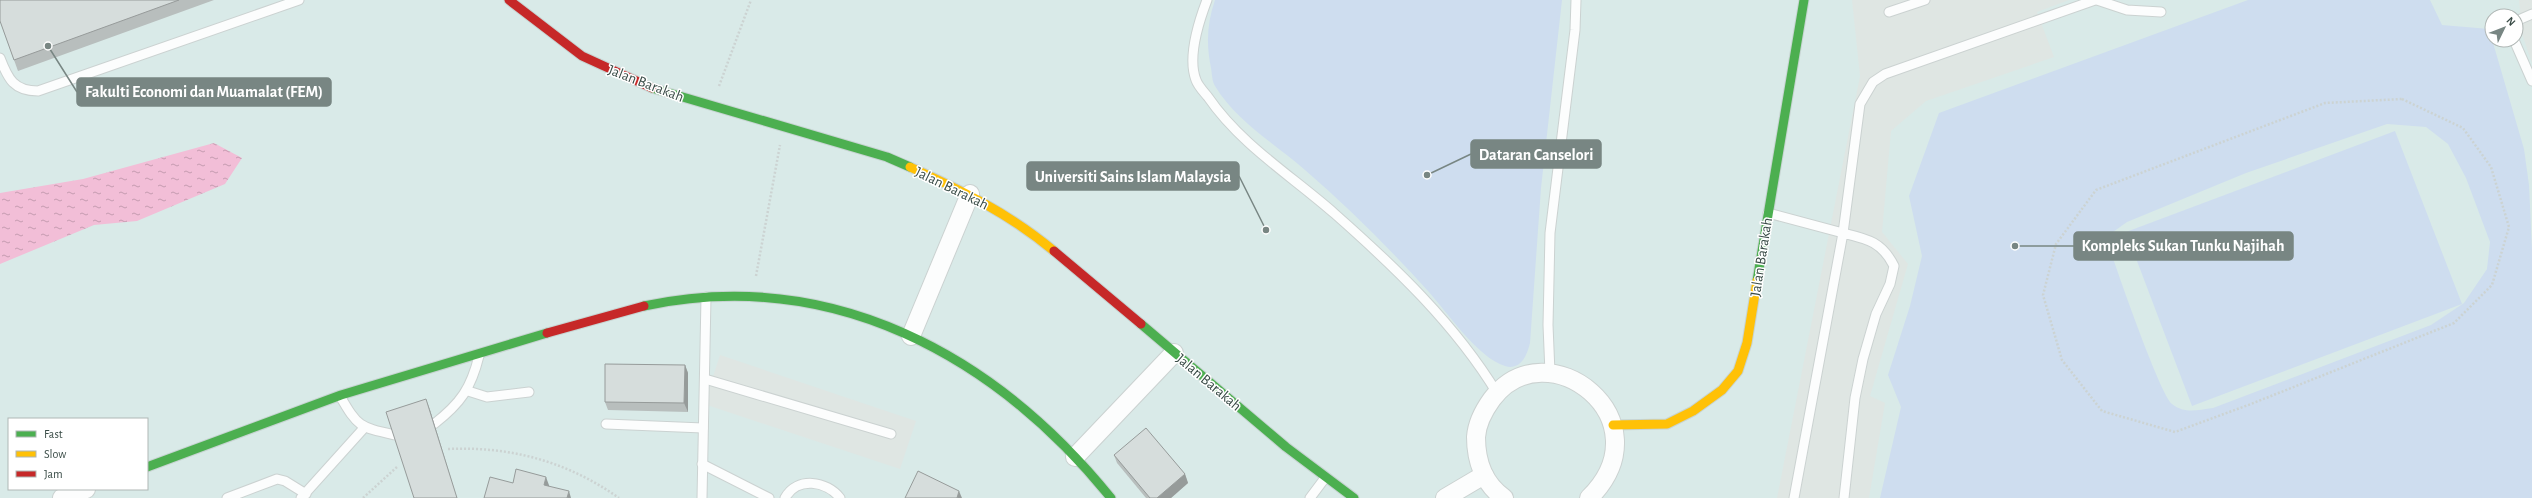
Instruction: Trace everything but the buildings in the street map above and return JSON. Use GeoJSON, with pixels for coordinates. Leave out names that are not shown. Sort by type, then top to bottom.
{"type":"FeatureCollection","features":[{"type":"Feature","properties":{"kind":"street","name":"Jalan Barakah"},"geometry":{"type":"LineString","coordinates":[[509,0],[582,56],[643,85],[712,106],[784,125],[887,157],[970,194],[1034,234],[1174,353],[1325,478],[1354,498]]}},
{"type":"Feature","properties":{"kind":"street","name":"Jalan Barakah"},"geometry":{"type":"LineString","coordinates":[[1613,425],[1667,424],[1693,411],[1722,390],[1738,371],[1747,343],[1804,0]]}},
{"type":"Feature","properties":{"kind":"street"},"geometry":{"type":"LineString","coordinates":[[910,336],[970,194]]}},
{"type":"Feature","properties":{"kind":"street"},"geometry":{"type":"LineString","coordinates":[[148,467],[340,396],[631,309],[689,298],[752,295],[838,310],[910,336],[959,360],[1005,391],[1075,457],[1111,498]]}},
{"type":"Feature","properties":{"kind":"street"},"geometry":{"type":"LineString","coordinates":[[1075,457],[1174,353]]}},
{"type":"Feature","properties":{"kind":"street"},"geometry":{"type":"LineString","coordinates":[[1504,498],[1497,493],[1484,475],[1476,454],[1476,432],[1484,410],[1497,393],[1512,381],[1531,374],[1550,373],[1571,378],[1590,389],[1605,406],[1613,425],[1616,445],[1612,465],[1603,483],[1589,498]]}},
{"type":"Feature","properties":{"kind":"street"},"geometry":{"type":"LineString","coordinates":[[1445,498],[1484,475]]}},
{"type":"Feature","properties":{"kind":"street"},"geometry":{"type":"LineString","coordinates":[[62,498],[83,490]]}},
{"type":"Feature","properties":{"kind":"lane"},"geometry":{"type":"LineString","coordinates":[[0,58],[4,70],[16,87],[26,91],[38,91],[299,0]]}},
{"type":"Feature","properties":{"kind":"lane"},"geometry":{"type":"LineString","coordinates":[[1207,0],[1199,21],[1193,52],[1196,79],[1218,113],[1251,146],[1333,212],[1390,263],[1455,333],[1480,364],[1497,393]]}},
{"type":"Feature","properties":{"kind":"lane"},"geometry":{"type":"LineString","coordinates":[[1550,373],[1548,325],[1550,233],[1576,30],[1576,0]]}},
{"type":"Feature","properties":{"kind":"lane"},"geometry":{"type":"LineString","coordinates":[[1889,12],[1925,0]]}},
{"type":"Feature","properties":{"kind":"lane"},"geometry":{"type":"LineString","coordinates":[[1794,498],[1843,233],[1857,117],[1865,93],[1873,82],[1885,74],[2096,0],[2127,10],[2161,12]]}},
{"type":"Feature","properties":{"kind":"lane"},"geometry":{"type":"LineString","coordinates":[[2518,48],[2531,78]]}},
{"type":"Feature","properties":{"kind":"lane"},"geometry":{"type":"LineString","coordinates":[[1768,213],[1871,240],[1889,256],[1894,266],[1890,284],[1876,314],[1863,359],[1855,398],[1844,498]]}},
{"type":"Feature","properties":{"kind":"lane"},"geometry":{"type":"LineString","coordinates":[[702,498],[706,297]]}},
{"type":"Feature","properties":{"kind":"lane"},"geometry":{"type":"LineString","coordinates":[[434,424],[451,411],[468,390],[479,354]]}},
{"type":"Feature","properties":{"kind":"lane"},"geometry":{"type":"LineString","coordinates":[[704,379],[891,434]]}},
{"type":"Feature","properties":{"kind":"lane"},"geometry":{"type":"LineString","coordinates":[[468,390],[483,396],[529,392]]}},
{"type":"Feature","properties":{"kind":"lane"},"geometry":{"type":"LineString","coordinates":[[340,396],[354,420],[364,428],[394,435]]}},
{"type":"Feature","properties":{"kind":"lane"},"geometry":{"type":"LineString","coordinates":[[606,424],[703,428]]}},
{"type":"Feature","properties":{"kind":"lane"},"geometry":{"type":"LineString","coordinates":[[227,498],[277,479],[286,481],[304,496],[364,428]]}},
{"type":"Feature","properties":{"kind":"lane"},"geometry":{"type":"LineString","coordinates":[[702,464],[769,498]]}},
{"type":"Feature","properties":{"kind":"lane"},"geometry":{"type":"LineString","coordinates":[[1310,498],[1325,478]]}},
{"type":"Feature","properties":{"kind":"lane"},"geometry":{"type":"LineString","coordinates":[[785,498],[799,485],[811,482],[824,484],[834,490],[840,498]]}},
{"type":"Feature","properties":{"kind":"path"},"geometry":{"type":"LineString","coordinates":[[712,106],[750,0]]}},
{"type":"Feature","properties":{"kind":"path"},"geometry":{"type":"LineString","coordinates":[[2402,99],[2463,128],[2491,167],[2509,227],[2492,285],[2454,323],[2252,404],[2175,432],[2102,411],[2062,360],[2043,295],[2056,244],[2096,190],[2325,103],[2402,99]]}},
{"type":"Feature","properties":{"kind":"path"},"geometry":{"type":"LineString","coordinates":[[752,295],[784,125]]}},
{"type":"Feature","properties":{"kind":"path"},"geometry":{"type":"LineString","coordinates":[[448,448],[473,448],[543,459],[593,479],[619,498]]}},
{"type":"Feature","properties":{"kind":"path"},"geometry":{"type":"LineString","coordinates":[[363,498],[398,466]]}},
{"type":"Feature","properties":{"kind":"shaded area"},"geometry":{"type":"Polygon","coordinates":[[[0,0],[2532,0],[2532,498],[0,498],[0,0]]]}},
{"type":"Feature","properties":{"kind":"shaded area"},"geometry":{"type":"Polygon","coordinates":[[[1215,0],[1562,0],[1541,188],[1530,343],[1525,357],[1519,364],[1511,367],[1505,366],[1484,354],[1384,244],[1305,170],[1256,131],[1224,99],[1213,82],[1208,50],[1210,17],[1215,0]]]}},
{"type":"Feature","properties":{"kind":"shaded area"},"geometry":{"type":"Polygon","coordinates":[[[1852,0],[2069,0],[2037,12],[2054,57],[1926,101],[1891,131],[1882,232],[1908,264],[1870,396],[1885,403],[1869,498],[1777,498],[1860,76],[1852,0]]]}},
{"type":"Feature","properties":{"kind":"shaded area"},"geometry":{"type":"Polygon","coordinates":[[[2248,0],[2430,0],[2442,25],[2484,29],[2484,48],[2495,48],[2524,149],[2529,185],[2532,250],[2532,498],[1880,498],[1901,407],[1888,375],[1910,306],[1922,256],[1909,196],[1939,113],[2248,0]],[[2387,124],[2246,173],[2127,222],[2106,237],[2148,353],[2166,395],[2172,404],[2186,410],[2213,408],[2431,325],[2464,303],[2487,269],[2490,242],[2466,178],[2448,144],[2426,127],[2387,124]]]}},
{"type":"Feature","properties":{"kind":"shaded area"},"geometry":{"type":"Polygon","coordinates":[[[2519,0],[2532,0],[2532,63],[2524,40],[2524,8],[2520,8],[2519,0]]]}},
{"type":"Feature","properties":{"kind":"shaded area"},"geometry":{"type":"Polygon","coordinates":[[[2395,131],[2462,304],[2192,406],[2126,232],[2395,131]]]}},
{"type":"Feature","properties":{"kind":"shaded area"},"geometry":{"type":"Polygon","coordinates":[[[720,355],[916,421],[900,469],[704,404],[720,355]]]}},
{"type":"Feature","properties":{"kind":"water"},"geometry":{"type":"Polygon","coordinates":[[[214,143],[242,158],[225,184],[137,221],[94,225],[0,264],[0,193],[83,179],[214,143]]]}},
{"type":"Feature","properties":{"kind":"traffic: fast"},"geometry":{"type":"LineString","coordinates":[[1757,281],[1804,0]]}},
{"type":"Feature","properties":{"kind":"traffic: fast"},"geometry":{"type":"LineString","coordinates":[[652,88],[887,157],[910,167]]}},
{"type":"Feature","properties":{"kind":"traffic: fast"},"geometry":{"type":"LineString","coordinates":[[644,306],[713,297],[780,299],[844,311],[904,333],[962,364],[1016,402],[1065,447],[1111,498]]}},
{"type":"Feature","properties":{"kind":"traffic: fast"},"geometry":{"type":"LineString","coordinates":[[1141,324],[1286,447],[1354,498]]}},
{"type":"Feature","properties":{"kind":"traffic: fast"},"geometry":{"type":"LineString","coordinates":[[148,467],[341,395],[547,333]]}},
{"type":"Feature","properties":{"kind":"traffic: slow"},"geometry":{"type":"LineString","coordinates":[[910,167],[1003,214],[1054,251]]}},
{"type":"Feature","properties":{"kind":"traffic: slow"},"geometry":{"type":"LineString","coordinates":[[1613,425],[1667,424],[1693,411],[1722,390],[1738,371],[1747,343],[1757,281]]}},
{"type":"Feature","properties":{"kind":"traffic: jam"},"geometry":{"type":"LineString","coordinates":[[509,0],[582,56],[652,88]]}},
{"type":"Feature","properties":{"kind":"traffic: jam"},"geometry":{"type":"LineString","coordinates":[[1054,251],[1141,324]]}},
{"type":"Feature","properties":{"kind":"traffic: jam"},"geometry":{"type":"LineString","coordinates":[[547,333],[644,306]]}},
{"type":"Feature","properties":{"kind":"place","name":"Fakulti Economi dan Muamalat (FEM)"},"geometry":{"type":"Point","coordinates":[48,46]}},
{"type":"Feature","properties":{"kind":"place","name":"Dataran Canselori"},"geometry":{"type":"Point","coordinates":[1427,175]}},
{"type":"Feature","properties":{"kind":"place","name":"Universiti Sains Islam Malaysia"},"geometry":{"type":"Point","coordinates":[1266,230]}},
{"type":"Feature","properties":{"kind":"place","name":"Kompleks Sukan Tunku Najihah"},"geometry":{"type":"Point","coordinates":[2015,246]}}]}
